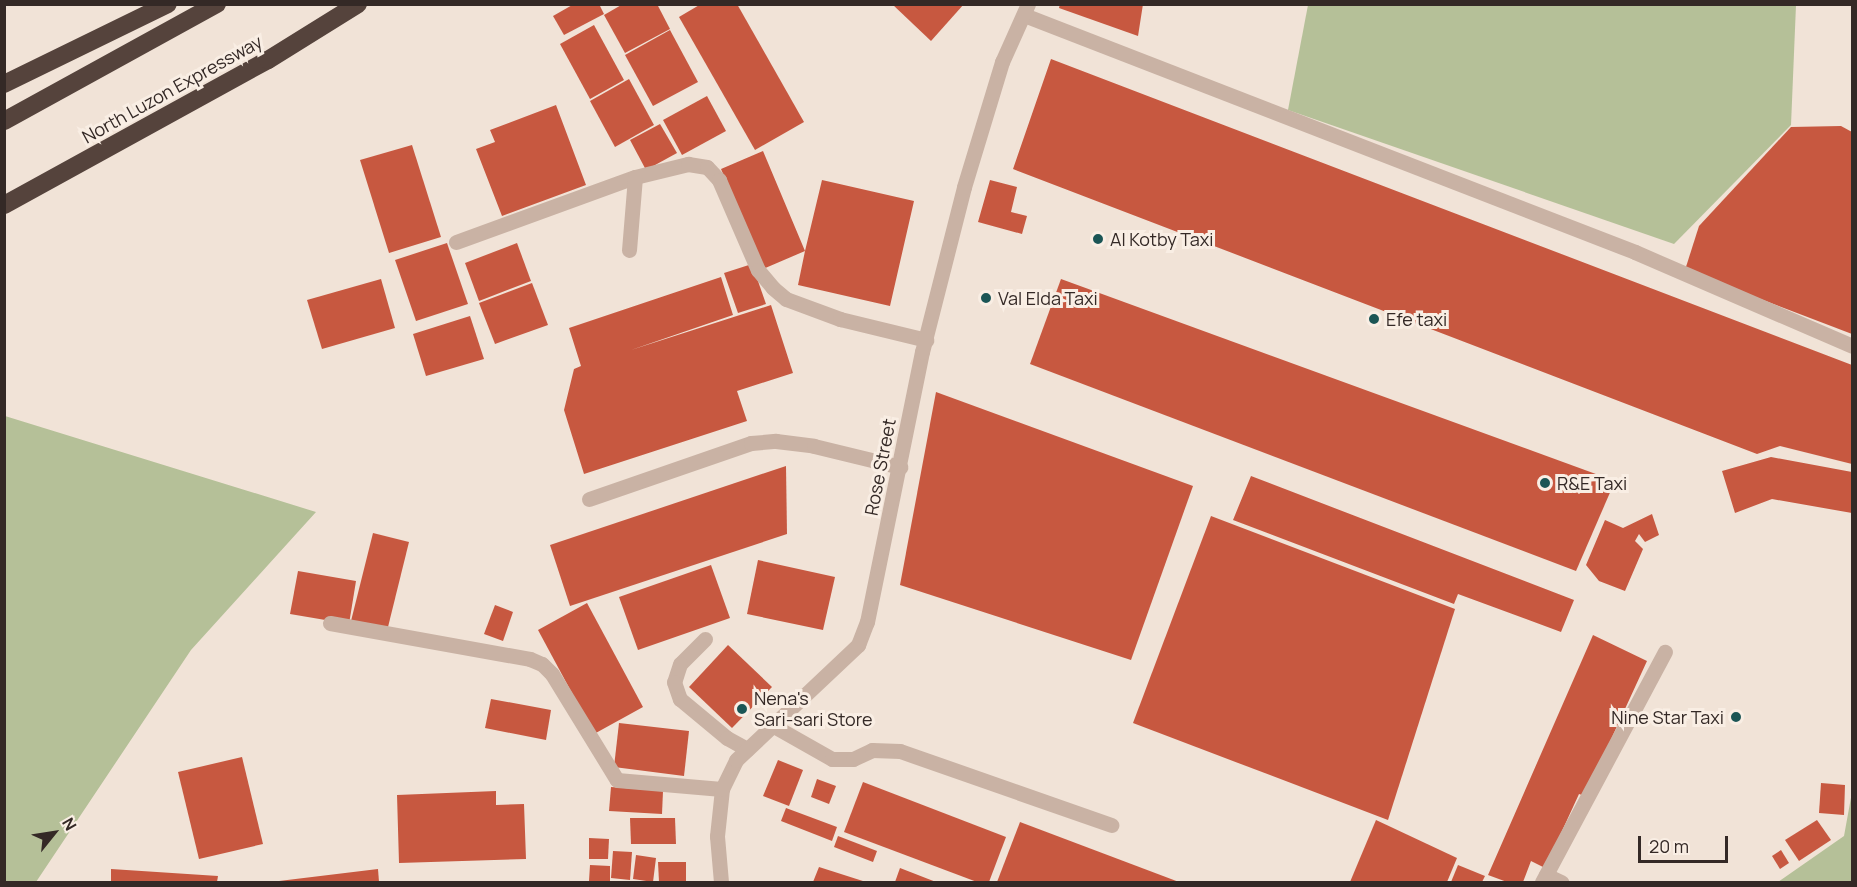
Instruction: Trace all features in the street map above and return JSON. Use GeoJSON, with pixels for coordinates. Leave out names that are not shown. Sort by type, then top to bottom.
{"type":"FeatureCollection","features":[{"type":"Feature","properties":{"kind":"highway"},"geometry":{"type":"LineString","coordinates":[[4,84],[168,4]]}},
{"type":"Feature","properties":{"kind":"highway"},"geometry":{"type":"LineString","coordinates":[[4,121],[217,4]]}},
{"type":"Feature","properties":{"kind":"highway","name":"North Luzon Expressway"},"geometry":{"type":"LineString","coordinates":[[4,205],[268,60],[358,4]]}},
{"type":"Feature","properties":{"kind":"street","name":"Rose Street"},"geometry":{"type":"LineString","coordinates":[[721,882],[717,836],[722,789],[736,760],[858,645],[874,595],[926,340],[964,187],[1002,62],[1026,10]]}},
{"type":"Feature","properties":{"kind":"street"},"geometry":{"type":"LineString","coordinates":[[1026,10],[1635,252],[1852,346]]}},
{"type":"Feature","properties":{"kind":"street"},"geometry":{"type":"LineString","coordinates":[[456,242],[635,177],[688,164],[706,167],[719,180],[758,270],[779,294],[786,299],[840,319],[926,340]]}},
{"type":"Feature","properties":{"kind":"street"},"geometry":{"type":"LineString","coordinates":[[629,250],[635,177]]}},
{"type":"Feature","properties":{"kind":"street"},"geometry":{"type":"LineString","coordinates":[[589,499],[751,442],[776,441],[814,446],[900,467]]}},
{"type":"Feature","properties":{"kind":"street"},"geometry":{"type":"LineString","coordinates":[[330,623],[530,659],[542,664],[552,674],[617,780],[722,789]]}},
{"type":"Feature","properties":{"kind":"street"},"geometry":{"type":"LineString","coordinates":[[705,639],[680,664],[674,682],[680,699],[727,738],[747,749]]}},
{"type":"Feature","properties":{"kind":"street"},"geometry":{"type":"LineString","coordinates":[[1561,882],[1544,879],[1665,652]]}},
{"type":"Feature","properties":{"kind":"street"},"geometry":{"type":"LineString","coordinates":[[772,725],[832,759],[853,759],[872,750],[900,751],[1111,825]]}},
{"type":"Feature","properties":{"kind":"green space"},"geometry":{"type":"Polygon","coordinates":[[[1308,5],[1796,5],[1791,125],[1674,244],[1288,110],[1308,5]]]}},
{"type":"Feature","properties":{"kind":"green space"},"geometry":{"type":"Polygon","coordinates":[[[5,416],[316,512],[191,650],[36,882],[5,882],[5,416]]]}},
{"type":"Feature","properties":{"kind":"green space"},"geometry":{"type":"Polygon","coordinates":[[[1852,792],[1852,882],[1778,882],[1844,836],[1852,792]]]}},
{"type":"Feature","properties":{"kind":"building"},"geometry":{"type":"Polygon","coordinates":[[[574,4],[599,4],[604,14],[564,35],[553,16],[574,4]]]}},
{"type":"Feature","properties":{"kind":"building"},"geometry":{"type":"Polygon","coordinates":[[[623,4],[657,4],[670,29],[625,53],[604,15],[623,4]]]}},
{"type":"Feature","properties":{"kind":"building"},"geometry":{"type":"Polygon","coordinates":[[[701,4],[737,4],[804,122],[755,150],[679,17],[701,4]]]}},
{"type":"Feature","properties":{"kind":"building"},"geometry":{"type":"Polygon","coordinates":[[[892,4],[964,4],[931,41],[892,4]]]}},
{"type":"Feature","properties":{"kind":"building"},"geometry":{"type":"Polygon","coordinates":[[[1060,4],[1143,4],[1138,36],[1059,8],[1060,4]]]}},
{"type":"Feature","properties":{"kind":"building"},"geometry":{"type":"Polygon","coordinates":[[[594,25],[624,80],[590,99],[560,44],[594,25]]]}},
{"type":"Feature","properties":{"kind":"building"},"geometry":{"type":"Polygon","coordinates":[[[670,30],[698,82],[653,106],[625,55],[670,30]]]}},
{"type":"Feature","properties":{"kind":"building"},"geometry":{"type":"Polygon","coordinates":[[[1051,59],[1852,365],[1852,464],[1780,446],[1757,454],[1013,169],[1051,59]]]}},
{"type":"Feature","properties":{"kind":"building"},"geometry":{"type":"Polygon","coordinates":[[[629,79],[654,125],[615,147],[590,101],[629,79]]]}},
{"type":"Feature","properties":{"kind":"building"},"geometry":{"type":"Polygon","coordinates":[[[707,96],[726,131],[682,155],[663,120],[707,96]]]}},
{"type":"Feature","properties":{"kind":"building"},"geometry":{"type":"Polygon","coordinates":[[[556,105],[586,185],[502,216],[476,149],[495,142],[490,130],[556,105]]]}},
{"type":"Feature","properties":{"kind":"building"},"geometry":{"type":"Polygon","coordinates":[[[660,124],[677,153],[646,170],[630,140],[660,124]]]}},
{"type":"Feature","properties":{"kind":"building"},"geometry":{"type":"Polygon","coordinates":[[[1841,126],[1852,132],[1852,334],[1685,270],[1699,226],[1791,127],[1841,126]]]}},
{"type":"Feature","properties":{"kind":"building"},"geometry":{"type":"Polygon","coordinates":[[[412,145],[441,237],[389,253],[360,160],[412,145]]]}},
{"type":"Feature","properties":{"kind":"building"},"geometry":{"type":"Polygon","coordinates":[[[763,151],[805,251],[763,269],[721,169],[763,151]]]}},
{"type":"Feature","properties":{"kind":"building"},"geometry":{"type":"Polygon","coordinates":[[[822,180],[914,201],[890,306],[798,285],[822,180]]]}},
{"type":"Feature","properties":{"kind":"building"},"geometry":{"type":"Polygon","coordinates":[[[990,180],[1017,187],[1011,212],[1027,216],[1022,234],[978,222],[990,180]]]}},
{"type":"Feature","properties":{"kind":"building"},"geometry":{"type":"Polygon","coordinates":[[[447,243],[468,304],[416,321],[395,260],[447,243]]]}},
{"type":"Feature","properties":{"kind":"building"},"geometry":{"type":"Polygon","coordinates":[[[517,243],[531,281],[479,301],[465,263],[517,243]]]}},
{"type":"Feature","properties":{"kind":"building"},"geometry":{"type":"Polygon","coordinates":[[[752,264],[766,304],[738,313],[724,273],[752,264]]]}},
{"type":"Feature","properties":{"kind":"building"},"geometry":{"type":"Polygon","coordinates":[[[721,277],[733,315],[631,350],[771,305],[793,373],[737,391],[747,421],[584,474],[564,410],[574,369],[581,366],[569,328],[721,277]]]}},
{"type":"Feature","properties":{"kind":"building"},"geometry":{"type":"Polygon","coordinates":[[[381,279],[395,328],[322,349],[307,300],[381,279]]]}},
{"type":"Feature","properties":{"kind":"building"},"geometry":{"type":"Polygon","coordinates":[[[1061,279],[1615,481],[1576,571],[1030,364],[1061,279]]]}},
{"type":"Feature","properties":{"kind":"building"},"geometry":{"type":"Polygon","coordinates":[[[532,283],[548,325],[495,344],[479,303],[532,283]]]}},
{"type":"Feature","properties":{"kind":"building"},"geometry":{"type":"Polygon","coordinates":[[[470,316],[484,359],[426,376],[413,334],[470,316]]]}},
{"type":"Feature","properties":{"kind":"building"},"geometry":{"type":"Polygon","coordinates":[[[936,392],[1193,486],[1131,660],[900,585],[936,392]]]}},
{"type":"Feature","properties":{"kind":"building"},"geometry":{"type":"Polygon","coordinates":[[[1771,457],[1852,472],[1852,513],[1772,499],[1735,513],[1722,471],[1771,457]]]}},
{"type":"Feature","properties":{"kind":"building"},"geometry":{"type":"Polygon","coordinates":[[[786,466],[787,534],[570,606],[550,545],[786,466]]]}},
{"type":"Feature","properties":{"kind":"building"},"geometry":{"type":"Polygon","coordinates":[[[1251,476],[1574,600],[1561,632],[1458,594],[1454,604],[1233,520],[1251,476]]]}},
{"type":"Feature","properties":{"kind":"building"},"geometry":{"type":"Polygon","coordinates":[[[1652,514],[1659,535],[1645,542],[1639,534],[1635,541],[1643,549],[1625,591],[1599,581],[1586,565],[1605,520],[1623,528],[1652,514]]]}},
{"type":"Feature","properties":{"kind":"building"},"geometry":{"type":"Polygon","coordinates":[[[1211,516],[1455,609],[1388,820],[1133,723],[1211,516]]]}},
{"type":"Feature","properties":{"kind":"building"},"geometry":{"type":"Polygon","coordinates":[[[373,533],[409,542],[387,631],[351,621],[373,533]]]}},
{"type":"Feature","properties":{"kind":"building"},"geometry":{"type":"Polygon","coordinates":[[[758,560],[835,577],[823,630],[747,614],[758,560]]]}},
{"type":"Feature","properties":{"kind":"building"},"geometry":{"type":"Polygon","coordinates":[[[711,565],[730,618],[638,650],[619,597],[711,565]]]}},
{"type":"Feature","properties":{"kind":"building"},"geometry":{"type":"Polygon","coordinates":[[[298,571],[356,581],[349,624],[290,614],[298,571]]]}},
{"type":"Feature","properties":{"kind":"building"},"geometry":{"type":"Polygon","coordinates":[[[587,603],[643,707],[594,734],[538,630],[587,603]]]}},
{"type":"Feature","properties":{"kind":"building"},"geometry":{"type":"Polygon","coordinates":[[[495,605],[513,612],[503,641],[484,634],[495,605]]]}},
{"type":"Feature","properties":{"kind":"building"},"geometry":{"type":"Polygon","coordinates":[[[1593,635],[1647,661],[1585,796],[1579,794],[1545,868],[1531,861],[1523,882],[1507,882],[1488,875],[1593,635]]]}},
{"type":"Feature","properties":{"kind":"building"},"geometry":{"type":"Polygon","coordinates":[[[728,645],[772,687],[732,728],[689,687],[728,645]]]}},
{"type":"Feature","properties":{"kind":"building"},"geometry":{"type":"Polygon","coordinates":[[[491,699],[551,710],[546,740],[485,728],[491,699]]]}},
{"type":"Feature","properties":{"kind":"building"},"geometry":{"type":"Polygon","coordinates":[[[619,723],[689,731],[684,776],[614,767],[619,723]]]}},
{"type":"Feature","properties":{"kind":"building"},"geometry":{"type":"Polygon","coordinates":[[[242,757],[263,844],[199,859],[178,772],[242,757]]]}},
{"type":"Feature","properties":{"kind":"building"},"geometry":{"type":"Polygon","coordinates":[[[778,760],[803,770],[789,806],[763,796],[778,760]]]}},
{"type":"Feature","properties":{"kind":"building"},"geometry":{"type":"Polygon","coordinates":[[[817,779],[836,786],[829,804],[811,797],[817,779]]]}},
{"type":"Feature","properties":{"kind":"building"},"geometry":{"type":"Polygon","coordinates":[[[863,782],[1006,837],[989,882],[977,882],[844,832],[863,782]]]}},
{"type":"Feature","properties":{"kind":"building"},"geometry":{"type":"Polygon","coordinates":[[[1821,783],[1845,785],[1844,815],[1819,813],[1821,783]]]}},
{"type":"Feature","properties":{"kind":"building"},"geometry":{"type":"Polygon","coordinates":[[[611,787],[663,791],[662,814],[609,811],[611,787]]]}},
{"type":"Feature","properties":{"kind":"building"},"geometry":{"type":"Polygon","coordinates":[[[496,791],[496,805],[524,804],[526,859],[399,863],[397,795],[496,791]]]}},
{"type":"Feature","properties":{"kind":"building"},"geometry":{"type":"Polygon","coordinates":[[[786,808],[837,827],[832,841],[781,821],[786,808]]]}},
{"type":"Feature","properties":{"kind":"building"},"geometry":{"type":"Polygon","coordinates":[[[630,818],[675,818],[676,844],[631,844],[630,818]]]}},
{"type":"Feature","properties":{"kind":"building"},"geometry":{"type":"Polygon","coordinates":[[[1376,820],[1457,858],[1447,882],[1350,882],[1376,820]]]}},
{"type":"Feature","properties":{"kind":"building"},"geometry":{"type":"Polygon","coordinates":[[[1817,820],[1831,840],[1799,861],[1785,840],[1817,820]]]}},
{"type":"Feature","properties":{"kind":"building"},"geometry":{"type":"Polygon","coordinates":[[[1020,822],[1179,882],[997,882],[1020,822]]]}},
{"type":"Feature","properties":{"kind":"building"},"geometry":{"type":"Polygon","coordinates":[[[838,836],[877,851],[873,862],[834,847],[838,836]]]}},
{"type":"Feature","properties":{"kind":"building"},"geometry":{"type":"Polygon","coordinates":[[[589,838],[609,839],[608,859],[589,859],[589,838]]]}},
{"type":"Feature","properties":{"kind":"building"},"geometry":{"type":"Polygon","coordinates":[[[1781,850],[1789,863],[1780,869],[1772,856],[1781,850]]]}},
{"type":"Feature","properties":{"kind":"building"},"geometry":{"type":"Polygon","coordinates":[[[613,851],[632,852],[630,880],[611,878],[613,851]]]}},
{"type":"Feature","properties":{"kind":"building"},"geometry":{"type":"Polygon","coordinates":[[[636,855],[656,858],[653,882],[633,879],[636,855]]]}},
{"type":"Feature","properties":{"kind":"building"},"geometry":{"type":"Polygon","coordinates":[[[658,862],[686,862],[686,882],[659,882],[658,862]]]}},
{"type":"Feature","properties":{"kind":"building"},"geometry":{"type":"Polygon","coordinates":[[[590,865],[610,866],[610,882],[589,881],[590,865]]]}},
{"type":"Feature","properties":{"kind":"building"},"geometry":{"type":"Polygon","coordinates":[[[1458,865],[1485,876],[1482,882],[1451,882],[1458,865]]]}},
{"type":"Feature","properties":{"kind":"building"},"geometry":{"type":"Polygon","coordinates":[[[819,867],[866,882],[813,882],[819,867]]]}},
{"type":"Feature","properties":{"kind":"building"},"geometry":{"type":"Polygon","coordinates":[[[900,868],[936,882],[895,882],[900,868]]]}},
{"type":"Feature","properties":{"kind":"building"},"geometry":{"type":"Polygon","coordinates":[[[111,869],[218,876],[217,882],[111,882],[111,869]]]}},
{"type":"Feature","properties":{"kind":"building"},"geometry":{"type":"Polygon","coordinates":[[[378,869],[379,882],[279,882],[279,881],[378,869]]]}},
{"type":"Feature","properties":{"kind":"place","name":"Al Kotby Taxi"},"geometry":{"type":"Point","coordinates":[1098,239]}},
{"type":"Feature","properties":{"kind":"place","name":"Val Elda Taxi"},"geometry":{"type":"Point","coordinates":[986,298]}},
{"type":"Feature","properties":{"kind":"place","name":"Efe taxi"},"geometry":{"type":"Point","coordinates":[1374,319]}},
{"type":"Feature","properties":{"kind":"place","name":"R&E Taxi"},"geometry":{"type":"Point","coordinates":[1545,483]}},
{"type":"Feature","properties":{"kind":"place","name":"Nena's Sari-sari Store"},"geometry":{"type":"Point","coordinates":[742,709]}},
{"type":"Feature","properties":{"kind":"place","name":"Nine Star Taxi"},"geometry":{"type":"Point","coordinates":[1736,717]}}]}
